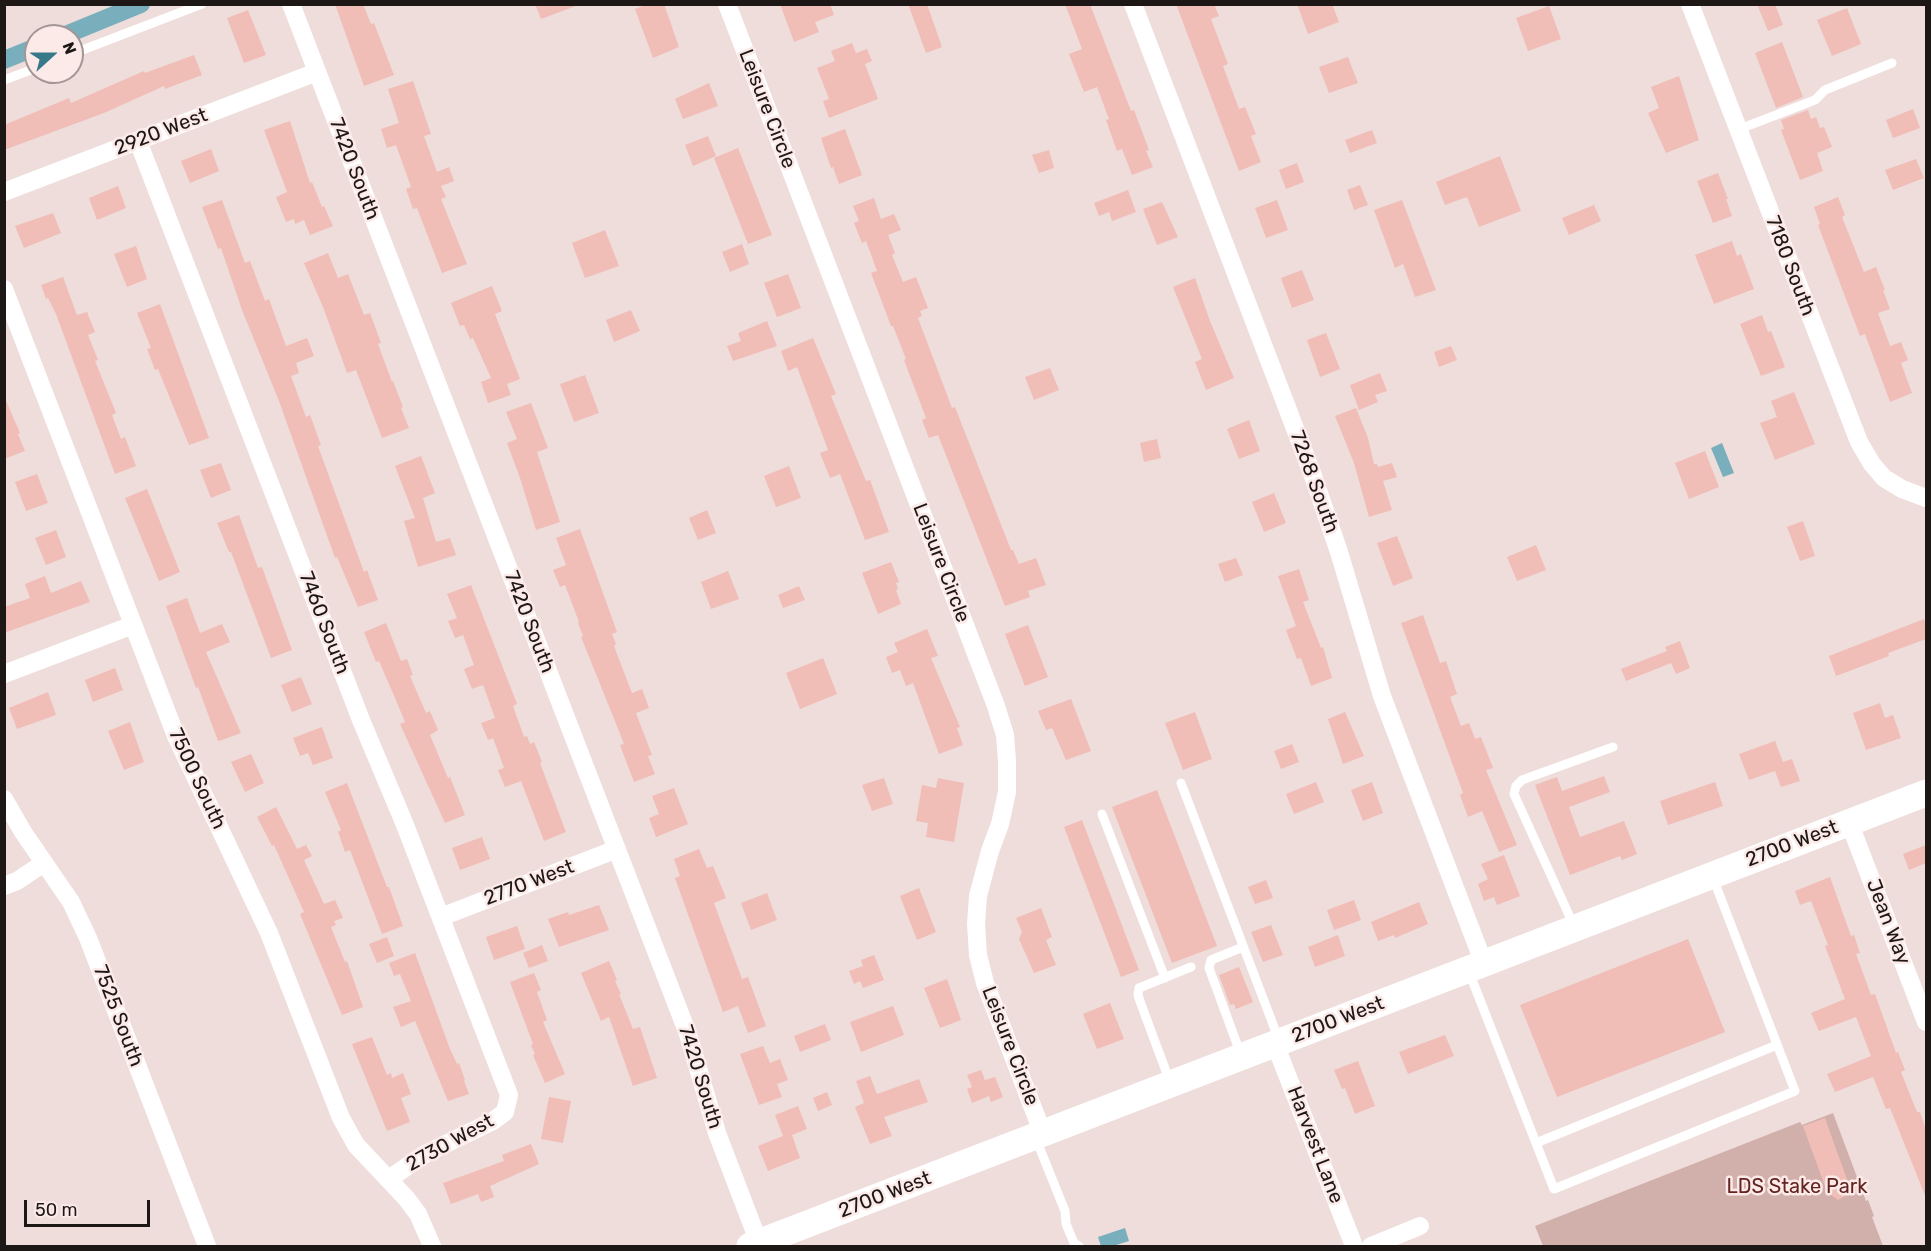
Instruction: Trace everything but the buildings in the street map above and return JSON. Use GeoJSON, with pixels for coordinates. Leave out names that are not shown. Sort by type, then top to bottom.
{"type":"FeatureCollection","features":[{"type":"Feature","properties":{"kind":"main road","name":"2700 West"},"geometry":{"type":"LineString","coordinates":[[755,1245],[1926,792]]}},
{"type":"Feature","properties":{"kind":"street","name":"7420 South"},"geometry":{"type":"LineString","coordinates":[[291,4],[688,1034],[717,1133],[755,1245]]}},
{"type":"Feature","properties":{"kind":"street","name":"Leisure Circle"},"geometry":{"type":"LineString","coordinates":[[727,4],[988,684],[1005,735],[1007,792],[1000,824],[978,896],[976,924],[978,955],[985,983],[1039,1135]]}},
{"type":"Feature","properties":{"kind":"street","name":"7268 South"},"geometry":{"type":"LineString","coordinates":[[1133,4],[1315,482],[1339,552],[1382,696],[1477,967]]}},
{"type":"Feature","properties":{"kind":"street","name":"7180 South"},"geometry":{"type":"LineString","coordinates":[[1690,4],[1859,442],[1872,464],[1884,478],[1902,489],[1926,498]]}},
{"type":"Feature","properties":{"kind":"street","name":"2920 West"},"geometry":{"type":"LineString","coordinates":[[4,192],[317,72]]}},
{"type":"Feature","properties":{"kind":"street","name":"7460 South"},"geometry":{"type":"LineString","coordinates":[[138,141],[361,720],[504,1077],[509,1095],[508,1104]]}},
{"type":"Feature","properties":{"kind":"street","name":"7500 South"},"geometry":{"type":"LineString","coordinates":[[4,289],[176,736],[269,933],[341,1118],[356,1145],[389,1179],[417,1214],[432,1246]]}},
{"type":"Feature","properties":{"kind":"street"},"geometry":{"type":"LineString","coordinates":[[4,674],[133,625]]}},
{"type":"Feature","properties":{"kind":"street","name":"7525 South"},"geometry":{"type":"LineString","coordinates":[[4,799],[23,832],[70,902],[88,938],[207,1246]]}},
{"type":"Feature","properties":{"kind":"street","name":"Jean Way"},"geometry":{"type":"LineString","coordinates":[[1849,822],[1926,1022]]}},
{"type":"Feature","properties":{"kind":"street","name":"2770 West"},"geometry":{"type":"LineString","coordinates":[[441,917],[617,849]]}},
{"type":"Feature","properties":{"kind":"street"},"geometry":{"type":"LineString","coordinates":[[4,886],[17,881],[44,863]]}},
{"type":"Feature","properties":{"kind":"street","name":"Harvest Lane"},"geometry":{"type":"LineString","coordinates":[[1277,1043],[1354,1246]]}},
{"type":"Feature","properties":{"kind":"street","name":"2730 West"},"geometry":{"type":"LineString","coordinates":[[389,1179],[425,1154],[493,1121],[505,1112],[508,1104]]}},
{"type":"Feature","properties":{"kind":"street"},"geometry":{"type":"LineString","coordinates":[[1371,1246],[1420,1226]]}},
{"type":"Feature","properties":{"kind":"lane"},"geometry":{"type":"LineString","coordinates":[[84,49],[202,4]]}},
{"type":"Feature","properties":{"kind":"lane"},"geometry":{"type":"LineString","coordinates":[[1737,130],[1815,100],[1825,90],[1892,63]]}},
{"type":"Feature","properties":{"kind":"lane"},"geometry":{"type":"LineString","coordinates":[[4,80],[24,72]]}},
{"type":"Feature","properties":{"kind":"lane"},"geometry":{"type":"LineString","coordinates":[[1575,928],[1514,794],[1516,786],[1522,780],[1613,747]]}},
{"type":"Feature","properties":{"kind":"lane"},"geometry":{"type":"LineString","coordinates":[[1181,783],[1277,1043]]}},
{"type":"Feature","properties":{"kind":"lane"},"geometry":{"type":"LineString","coordinates":[[1102,814],[1165,978]]}},
{"type":"Feature","properties":{"kind":"lane"},"geometry":{"type":"LineString","coordinates":[[1477,967],[1536,1143],[1554,1189],[1795,1091],[1712,875]]}},
{"type":"Feature","properties":{"kind":"lane"},"geometry":{"type":"LineString","coordinates":[[1242,1057],[1209,968],[1211,960],[1243,947]]}},
{"type":"Feature","properties":{"kind":"lane"},"geometry":{"type":"LineString","coordinates":[[1171,1084],[1138,995],[1139,988],[1191,967]]}},
{"type":"Feature","properties":{"kind":"lane"},"geometry":{"type":"LineString","coordinates":[[1536,1143],[1777,1045]]}},
{"type":"Feature","properties":{"kind":"lane"},"geometry":{"type":"LineString","coordinates":[[1039,1135],[1065,1210],[1066,1224],[1074,1243],[1079,1246]]}},
{"type":"Feature","properties":{"kind":"green space","name":"LDS Stake Park"},"geometry":{"type":"Polygon","coordinates":[[[1833,1113],[1866,1201],[1868,1200],[1883,1246],[1543,1246],[1535,1226],[1800,1122],[1802,1125],[1833,1113]]]}},
{"type":"Feature","properties":{"kind":"water"},"geometry":{"type":"Polygon","coordinates":[[[1722,443],[1734,473],[1723,477],[1711,448],[1722,443]]]}},
{"type":"Feature","properties":{"kind":"water"},"geometry":{"type":"Polygon","coordinates":[[[1125,1228],[1129,1241],[1113,1246],[1101,1246],[1098,1237],[1125,1228]]]}},
{"type":"Feature","properties":{"kind":"waterway"},"geometry":{"type":"LineString","coordinates":[[84,27],[141,4]]}},
{"type":"Feature","properties":{"kind":"waterway"},"geometry":{"type":"LineString","coordinates":[[4,60],[24,52]]}}]}
